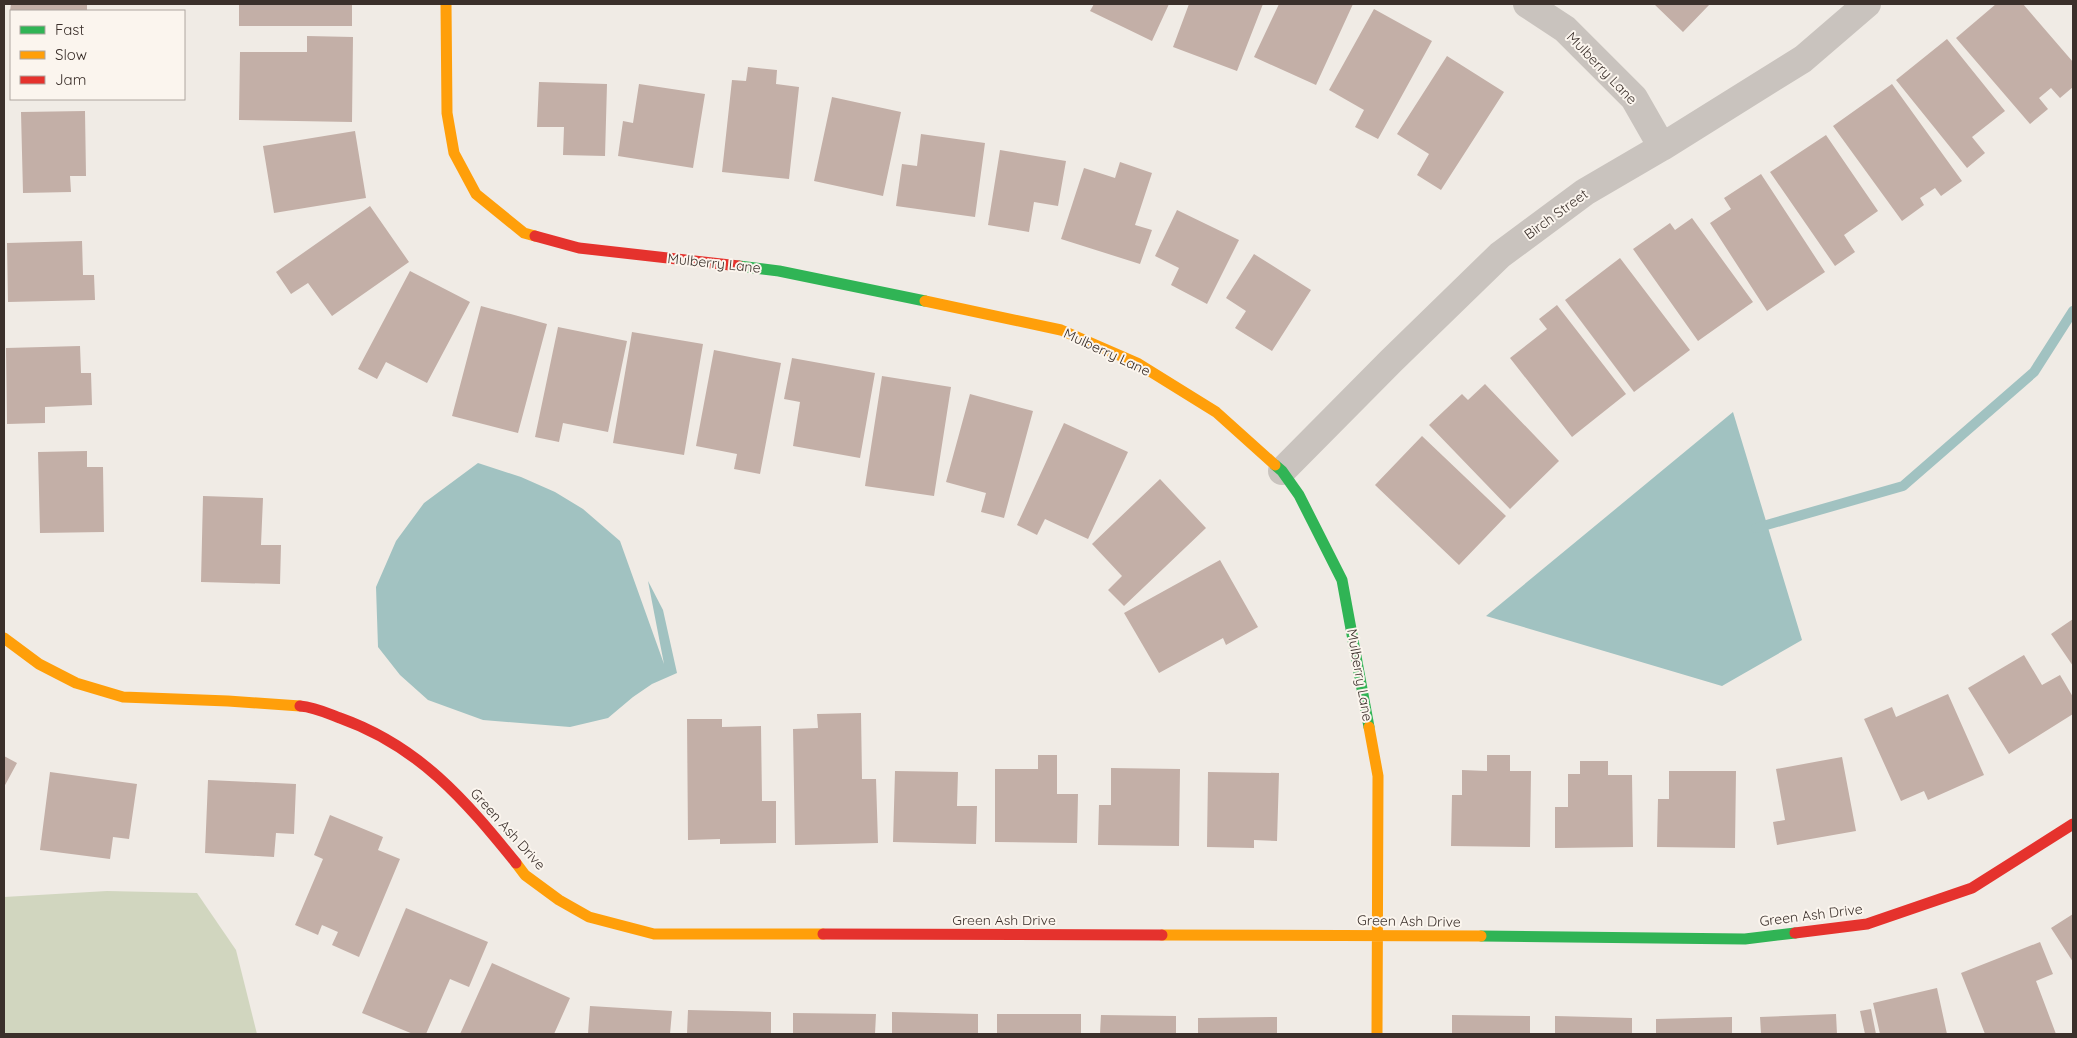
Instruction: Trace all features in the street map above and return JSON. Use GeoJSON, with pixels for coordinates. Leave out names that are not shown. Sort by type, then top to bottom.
{"type":"FeatureCollection","features":[{"type":"Feature","properties":{"kind":"street","name":"Mulberry Lane"},"geometry":{"type":"LineString","coordinates":[[446,4],[447,113],[454,153],[476,194],[524,232],[579,248],[779,271],[1061,330],[1137,363],[1216,412],[1282,471],[1299,495],[1342,580],[1378,776],[1376,1034]]}},
{"type":"Feature","properties":{"kind":"street","name":"Mulberry Lane"},"geometry":{"type":"LineString","coordinates":[[1527,4],[1565,30],[1634,98],[1662,147]]}},
{"type":"Feature","properties":{"kind":"street","name":"Birch Street"},"geometry":{"type":"LineString","coordinates":[[1282,471],[1391,360],[1500,255],[1585,192],[1662,147],[1803,59],[1867,4]]}},
{"type":"Feature","properties":{"kind":"street","name":"Green Ash Drive"},"geometry":{"type":"LineString","coordinates":[[4,638],[39,664],[76,683],[123,697],[228,701],[310,708],[364,726],[419,759],[475,812],[525,875],[559,900],[589,917],[654,934],[1378,935],[1745,939],[1867,924],[1972,888],[2073,824]]}},
{"type":"Feature","properties":{"kind":"green space"},"geometry":{"type":"Polygon","coordinates":[[[107,891],[197,893],[236,950],[257,1034],[4,1034],[4,897],[107,891]]]}},
{"type":"Feature","properties":{"kind":"water"},"geometry":{"type":"Polygon","coordinates":[[[1733,412],[1802,640],[1722,686],[1486,616],[1733,412]]]}},
{"type":"Feature","properties":{"kind":"water"},"geometry":{"type":"Polygon","coordinates":[[[478,463],[521,477],[555,492],[583,509],[620,541],[664,664],[648,581],[663,610],[677,673],[652,684],[608,718],[570,727],[483,720],[428,700],[400,675],[378,647],[376,587],[396,541],[424,503],[478,463]]]}},
{"type":"Feature","properties":{"kind":"building"},"geometry":{"type":"Polygon","coordinates":[[[11,4],[87,4],[87,10],[10,10],[11,4]]]}},
{"type":"Feature","properties":{"kind":"building"},"geometry":{"type":"Polygon","coordinates":[[[239,4],[352,4],[352,26],[239,26],[239,4]]]}},
{"type":"Feature","properties":{"kind":"building"},"geometry":{"type":"Polygon","coordinates":[[[1094,4],[1169,4],[1152,41],[1090,11],[1094,4]]]}},
{"type":"Feature","properties":{"kind":"building"},"geometry":{"type":"Polygon","coordinates":[[[1189,4],[1263,4],[1237,71],[1173,47],[1189,4]]]}},
{"type":"Feature","properties":{"kind":"building"},"geometry":{"type":"Polygon","coordinates":[[[1279,4],[1353,4],[1316,85],[1254,57],[1279,4]]]}},
{"type":"Feature","properties":{"kind":"building"},"geometry":{"type":"Polygon","coordinates":[[[1654,4],[1710,4],[1683,32],[1654,4]]]}},
{"type":"Feature","properties":{"kind":"building"},"geometry":{"type":"Polygon","coordinates":[[[1996,4],[2023,4],[2073,62],[2073,87],[2060,98],[2051,88],[2039,98],[2048,109],[2030,124],[1956,38],[1996,4]]]}},
{"type":"Feature","properties":{"kind":"building"},"geometry":{"type":"Polygon","coordinates":[[[1374,9],[1432,41],[1378,139],[1355,127],[1364,110],[1329,90],[1374,9]]]}},
{"type":"Feature","properties":{"kind":"building"},"geometry":{"type":"Polygon","coordinates":[[[307,36],[353,37],[352,122],[239,120],[240,52],[307,52],[307,36]]]}},
{"type":"Feature","properties":{"kind":"building"},"geometry":{"type":"Polygon","coordinates":[[[1947,39],[2005,111],[1972,137],[1985,153],[1967,168],[1896,80],[1947,39]]]}},
{"type":"Feature","properties":{"kind":"building"},"geometry":{"type":"Polygon","coordinates":[[[1447,56],[1504,92],[1441,190],[1417,175],[1429,154],[1397,134],[1447,56]]]}},
{"type":"Feature","properties":{"kind":"building"},"geometry":{"type":"Polygon","coordinates":[[[748,67],[777,70],[776,84],[799,87],[789,179],[722,172],[732,80],[746,81],[748,67]]]}},
{"type":"Feature","properties":{"kind":"building"},"geometry":{"type":"Polygon","coordinates":[[[539,82],[607,84],[605,156],[563,155],[564,127],[537,127],[539,82]]]}},
{"type":"Feature","properties":{"kind":"building"},"geometry":{"type":"Polygon","coordinates":[[[639,84],[705,94],[693,168],[618,156],[623,121],[633,123],[639,84]]]}},
{"type":"Feature","properties":{"kind":"building"},"geometry":{"type":"Polygon","coordinates":[[[1892,84],[1962,181],[1941,196],[1935,188],[1920,198],[1924,205],[1902,221],[1833,126],[1892,84]]]}},
{"type":"Feature","properties":{"kind":"building"},"geometry":{"type":"Polygon","coordinates":[[[832,97],[901,112],[883,196],[814,181],[832,97]]]}},
{"type":"Feature","properties":{"kind":"building"},"geometry":{"type":"Polygon","coordinates":[[[85,111],[86,176],[70,176],[71,192],[23,193],[21,112],[85,111]]]}},
{"type":"Feature","properties":{"kind":"building"},"geometry":{"type":"Polygon","coordinates":[[[355,131],[366,198],[274,213],[263,146],[355,131]]]}},
{"type":"Feature","properties":{"kind":"building"},"geometry":{"type":"Polygon","coordinates":[[[921,134],[985,143],[975,217],[896,206],[902,164],[917,166],[921,134]]]}},
{"type":"Feature","properties":{"kind":"building"},"geometry":{"type":"Polygon","coordinates":[[[1826,135],[1878,211],[1844,235],[1855,252],[1835,266],[1770,172],[1826,135]]]}},
{"type":"Feature","properties":{"kind":"building"},"geometry":{"type":"Polygon","coordinates":[[[1000,150],[1066,161],[1058,206],[1034,202],[1029,232],[988,225],[1000,150]]]}},
{"type":"Feature","properties":{"kind":"building"},"geometry":{"type":"Polygon","coordinates":[[[1120,162],[1152,173],[1135,225],[1152,230],[1140,264],[1061,239],[1084,168],[1115,178],[1120,162]]]}},
{"type":"Feature","properties":{"kind":"building"},"geometry":{"type":"Polygon","coordinates":[[[1761,174],[1825,272],[1767,311],[1710,223],[1731,209],[1724,198],[1761,174]]]}},
{"type":"Feature","properties":{"kind":"building"},"geometry":{"type":"Polygon","coordinates":[[[370,206],[409,262],[332,316],[308,283],[291,294],[276,272],[370,206]]]}},
{"type":"Feature","properties":{"kind":"building"},"geometry":{"type":"Polygon","coordinates":[[[1177,210],[1239,240],[1207,304],[1171,285],[1179,268],[1155,256],[1177,210]]]}},
{"type":"Feature","properties":{"kind":"building"},"geometry":{"type":"Polygon","coordinates":[[[1692,218],[1753,302],[1698,341],[1633,249],[1670,223],[1675,230],[1692,218]]]}},
{"type":"Feature","properties":{"kind":"building"},"geometry":{"type":"Polygon","coordinates":[[[82,241],[83,275],[94,275],[95,300],[8,302],[7,243],[82,241]]]}},
{"type":"Feature","properties":{"kind":"building"},"geometry":{"type":"Polygon","coordinates":[[[1254,254],[1311,290],[1272,351],[1235,328],[1246,311],[1226,298],[1254,254]]]}},
{"type":"Feature","properties":{"kind":"building"},"geometry":{"type":"Polygon","coordinates":[[[1620,258],[1690,350],[1634,392],[1565,300],[1620,258]]]}},
{"type":"Feature","properties":{"kind":"building"},"geometry":{"type":"Polygon","coordinates":[[[410,271],[470,302],[427,383],[386,362],[377,379],[358,369],[410,271]]]}},
{"type":"Feature","properties":{"kind":"building"},"geometry":{"type":"Polygon","coordinates":[[[1557,305],[1626,394],[1572,437],[1510,358],[1547,329],[1539,319],[1557,305]]]}},
{"type":"Feature","properties":{"kind":"building"},"geometry":{"type":"Polygon","coordinates":[[[481,306],[547,324],[518,433],[452,416],[481,306]]]}},
{"type":"Feature","properties":{"kind":"building"},"geometry":{"type":"Polygon","coordinates":[[[558,327],[627,341],[608,432],[563,423],[559,442],[535,437],[558,327]]]}},
{"type":"Feature","properties":{"kind":"building"},"geometry":{"type":"Polygon","coordinates":[[[632,332],[703,344],[684,455],[613,443],[632,332]]]}},
{"type":"Feature","properties":{"kind":"building"},"geometry":{"type":"Polygon","coordinates":[[[80,346],[81,373],[91,373],[92,405],[45,407],[45,423],[7,424],[6,348],[80,346]]]}},
{"type":"Feature","properties":{"kind":"building"},"geometry":{"type":"Polygon","coordinates":[[[714,350],[781,363],[760,474],[734,469],[737,454],[696,446],[714,350]]]}},
{"type":"Feature","properties":{"kind":"building"},"geometry":{"type":"Polygon","coordinates":[[[792,358],[875,373],[860,458],[793,446],[800,402],[784,399],[792,358]]]}},
{"type":"Feature","properties":{"kind":"building"},"geometry":{"type":"Polygon","coordinates":[[[882,376],[951,387],[934,496],[865,486],[882,376]]]}},
{"type":"Feature","properties":{"kind":"building"},"geometry":{"type":"Polygon","coordinates":[[[1485,384],[1559,461],[1510,509],[1429,425],[1462,394],[1468,400],[1485,384]]]}},
{"type":"Feature","properties":{"kind":"building"},"geometry":{"type":"Polygon","coordinates":[[[970,394],[1033,411],[1004,518],[981,512],[986,493],[946,482],[970,394]]]}},
{"type":"Feature","properties":{"kind":"building"},"geometry":{"type":"Polygon","coordinates":[[[1064,423],[1128,452],[1088,539],[1045,519],[1037,535],[1017,525],[1064,423]]]}},
{"type":"Feature","properties":{"kind":"building"},"geometry":{"type":"Polygon","coordinates":[[[1422,436],[1506,516],[1459,565],[1375,485],[1422,436]]]}},
{"type":"Feature","properties":{"kind":"building"},"geometry":{"type":"Polygon","coordinates":[[[87,451],[87,467],[103,467],[104,532],[40,533],[38,452],[87,451]]]}},
{"type":"Feature","properties":{"kind":"building"},"geometry":{"type":"Polygon","coordinates":[[[1160,479],[1206,528],[1124,606],[1108,590],[1122,576],[1092,544],[1160,479]]]}},
{"type":"Feature","properties":{"kind":"building"},"geometry":{"type":"Polygon","coordinates":[[[203,496],[263,498],[261,545],[281,545],[280,584],[201,582],[203,496]]]}},
{"type":"Feature","properties":{"kind":"building"},"geometry":{"type":"Polygon","coordinates":[[[1220,560],[1258,627],[1226,645],[1223,638],[1159,673],[1124,613],[1220,560]]]}},
{"type":"Feature","properties":{"kind":"building"},"geometry":{"type":"Polygon","coordinates":[[[2073,619],[2073,666],[2051,634],[2073,619]]]}},
{"type":"Feature","properties":{"kind":"building"},"geometry":{"type":"Polygon","coordinates":[[[2024,655],[2042,685],[2060,675],[2073,697],[2073,714],[2009,754],[1968,688],[2024,655]]]}},
{"type":"Feature","properties":{"kind":"building"},"geometry":{"type":"Polygon","coordinates":[[[1948,694],[1984,775],[1928,800],[1924,791],[1901,801],[1864,719],[1892,707],[1896,717],[1948,694]]]}},
{"type":"Feature","properties":{"kind":"building"},"geometry":{"type":"Polygon","coordinates":[[[861,713],[862,779],[876,779],[878,843],[795,845],[793,729],[818,728],[817,714],[861,713]]]}},
{"type":"Feature","properties":{"kind":"building"},"geometry":{"type":"Polygon","coordinates":[[[687,719],[722,719],[722,727],[761,726],[762,801],[776,801],[776,843],[720,844],[720,839],[688,840],[687,719]]]}},
{"type":"Feature","properties":{"kind":"building"},"geometry":{"type":"Polygon","coordinates":[[[1038,755],[1057,755],[1057,794],[1078,794],[1077,843],[995,842],[995,769],[1038,769],[1038,755]]]}},
{"type":"Feature","properties":{"kind":"building"},"geometry":{"type":"Polygon","coordinates":[[[1487,755],[1510,755],[1510,771],[1531,771],[1530,847],[1451,846],[1452,795],[1462,795],[1462,770],[1487,771],[1487,755]]]}},
{"type":"Feature","properties":{"kind":"building"},"geometry":{"type":"Polygon","coordinates":[[[4,756],[17,763],[4,787],[4,756]]]}},
{"type":"Feature","properties":{"kind":"building"},"geometry":{"type":"Polygon","coordinates":[[[1842,757],[1856,831],[1777,845],[1773,822],[1785,820],[1776,769],[1842,757]]]}},
{"type":"Feature","properties":{"kind":"building"},"geometry":{"type":"Polygon","coordinates":[[[1580,761],[1608,761],[1608,775],[1632,775],[1633,847],[1555,848],[1555,807],[1568,807],[1568,774],[1580,774],[1580,761]]]}},
{"type":"Feature","properties":{"kind":"building"},"geometry":{"type":"Polygon","coordinates":[[[1111,768],[1180,769],[1179,846],[1098,845],[1099,805],[1111,805],[1111,768]]]}},
{"type":"Feature","properties":{"kind":"building"},"geometry":{"type":"Polygon","coordinates":[[[895,771],[958,772],[957,806],[977,806],[976,844],[893,842],[895,771]]]}},
{"type":"Feature","properties":{"kind":"building"},"geometry":{"type":"Polygon","coordinates":[[[1669,771],[1736,771],[1735,848],[1657,847],[1658,799],[1669,799],[1669,771]]]}},
{"type":"Feature","properties":{"kind":"building"},"geometry":{"type":"Polygon","coordinates":[[[50,772],[137,784],[129,839],[113,837],[110,859],[40,850],[50,772]]]}},
{"type":"Feature","properties":{"kind":"building"},"geometry":{"type":"Polygon","coordinates":[[[1208,772],[1279,773],[1277,841],[1254,840],[1254,848],[1207,847],[1208,772]]]}},
{"type":"Feature","properties":{"kind":"building"},"geometry":{"type":"Polygon","coordinates":[[[208,780],[296,784],[294,834],[276,833],[274,857],[205,853],[208,780]]]}},
{"type":"Feature","properties":{"kind":"building"},"geometry":{"type":"Polygon","coordinates":[[[330,815],[383,837],[378,850],[400,859],[359,957],[332,945],[338,932],[322,925],[318,935],[295,925],[323,859],[314,855],[330,815]]]}},
{"type":"Feature","properties":{"kind":"building"},"geometry":{"type":"Polygon","coordinates":[[[406,908],[488,942],[469,987],[450,979],[426,1034],[413,1034],[362,1013],[406,908]]]}},
{"type":"Feature","properties":{"kind":"building"},"geometry":{"type":"Polygon","coordinates":[[[2073,914],[2073,962],[2051,928],[2073,914]]]}},
{"type":"Feature","properties":{"kind":"building"},"geometry":{"type":"Polygon","coordinates":[[[2040,942],[2053,974],[2036,981],[2056,1034],[1985,1034],[1961,973],[2040,942]]]}},
{"type":"Feature","properties":{"kind":"building"},"geometry":{"type":"Polygon","coordinates":[[[492,963],[570,998],[554,1034],[460,1034],[492,963]]]}},
{"type":"Feature","properties":{"kind":"building"},"geometry":{"type":"Polygon","coordinates":[[[1937,988],[1947,1034],[1880,1034],[1873,1003],[1937,988]]]}},
{"type":"Feature","properties":{"kind":"building"},"geometry":{"type":"Polygon","coordinates":[[[590,1006],[672,1011],[670,1034],[588,1034],[590,1006]]]}},
{"type":"Feature","properties":{"kind":"building"},"geometry":{"type":"Polygon","coordinates":[[[1871,1009],[1876,1034],[1865,1034],[1860,1011],[1871,1009]]]}},
{"type":"Feature","properties":{"kind":"building"},"geometry":{"type":"Polygon","coordinates":[[[688,1010],[771,1012],[771,1034],[687,1034],[688,1010]]]}},
{"type":"Feature","properties":{"kind":"building"},"geometry":{"type":"Polygon","coordinates":[[[892,1012],[978,1014],[978,1034],[892,1034],[892,1012]]]}},
{"type":"Feature","properties":{"kind":"building"},"geometry":{"type":"Polygon","coordinates":[[[793,1013],[876,1014],[875,1034],[793,1034],[793,1013]]]}},
{"type":"Feature","properties":{"kind":"building"},"geometry":{"type":"Polygon","coordinates":[[[997,1014],[1081,1014],[1081,1034],[997,1034],[997,1014]]]}},
{"type":"Feature","properties":{"kind":"building"},"geometry":{"type":"Polygon","coordinates":[[[1836,1014],[1837,1034],[1761,1034],[1760,1017],[1836,1014]]]}},
{"type":"Feature","properties":{"kind":"building"},"geometry":{"type":"Polygon","coordinates":[[[1101,1015],[1176,1016],[1176,1034],[1100,1034],[1101,1015]]]}},
{"type":"Feature","properties":{"kind":"building"},"geometry":{"type":"Polygon","coordinates":[[[1452,1015],[1530,1016],[1530,1034],[1452,1034],[1452,1015]]]}},
{"type":"Feature","properties":{"kind":"building"},"geometry":{"type":"Polygon","coordinates":[[[1555,1016],[1632,1018],[1632,1034],[1555,1034],[1555,1016]]]}},
{"type":"Feature","properties":{"kind":"building"},"geometry":{"type":"Polygon","coordinates":[[[1277,1017],[1277,1034],[1198,1034],[1198,1018],[1277,1017]]]}},
{"type":"Feature","properties":{"kind":"building"},"geometry":{"type":"Polygon","coordinates":[[[1732,1017],[1732,1034],[1656,1034],[1656,1019],[1732,1017]]]}},
{"type":"Feature","properties":{"kind":"waterway"},"geometry":{"type":"LineString","coordinates":[[1756,528],[1903,486],[2034,372],[2073,311]]}},
{"type":"Feature","properties":{"kind":"traffic: fast"},"geometry":{"type":"LineString","coordinates":[[739,266],[779,271],[925,301]]}},
{"type":"Feature","properties":{"kind":"traffic: fast"},"geometry":{"type":"LineString","coordinates":[[1275,465],[1282,471],[1299,495],[1342,580],[1369,727]]}},
{"type":"Feature","properties":{"kind":"traffic: fast"},"geometry":{"type":"LineString","coordinates":[[1481,936],[1745,939],[1795,933]]}},
{"type":"Feature","properties":{"kind":"traffic: slow"},"geometry":{"type":"LineString","coordinates":[[446,4],[447,113],[454,153],[476,194],[524,233],[535,236]]}},
{"type":"Feature","properties":{"kind":"traffic: slow"},"geometry":{"type":"LineString","coordinates":[[925,301],[1061,330],[1137,363],[1216,412],[1275,465]]}},
{"type":"Feature","properties":{"kind":"traffic: slow"},"geometry":{"type":"LineString","coordinates":[[4,638],[39,664],[76,683],[123,697],[300,706]]}},
{"type":"Feature","properties":{"kind":"traffic: slow"},"geometry":{"type":"LineString","coordinates":[[1369,727],[1378,776],[1377,1034]]}},
{"type":"Feature","properties":{"kind":"traffic: slow"},"geometry":{"type":"LineString","coordinates":[[516,863],[525,875],[559,900],[589,917],[654,934],[823,934]]}},
{"type":"Feature","properties":{"kind":"traffic: slow"},"geometry":{"type":"LineString","coordinates":[[1162,935],[1481,936]]}},
{"type":"Feature","properties":{"kind":"traffic: jam"},"geometry":{"type":"LineString","coordinates":[[535,236],[579,248],[739,266]]}},
{"type":"Feature","properties":{"kind":"traffic: jam"},"geometry":{"type":"LineString","coordinates":[[300,706],[320,710],[368,730],[394,744],[417,760],[459,797],[516,863]]}},
{"type":"Feature","properties":{"kind":"traffic: jam"},"geometry":{"type":"LineString","coordinates":[[1795,933],[1867,924],[1972,888],[2073,824]]}},
{"type":"Feature","properties":{"kind":"traffic: jam"},"geometry":{"type":"LineString","coordinates":[[823,934],[1162,935]]}}]}
